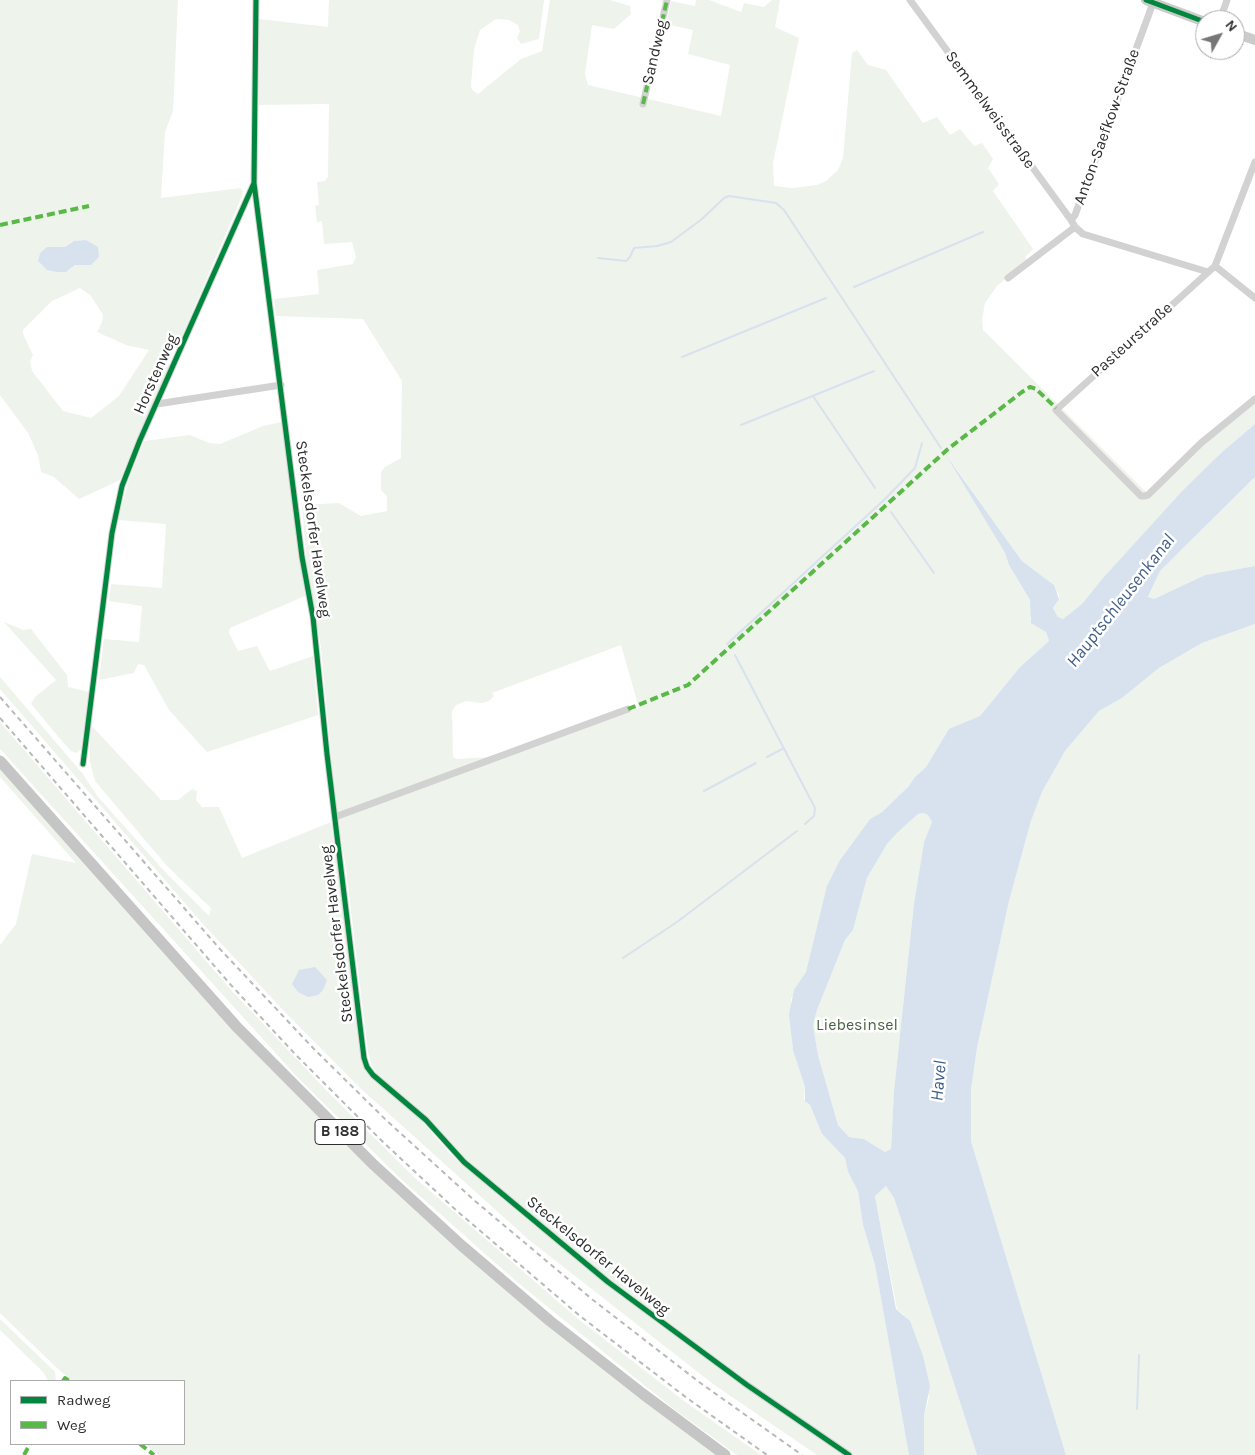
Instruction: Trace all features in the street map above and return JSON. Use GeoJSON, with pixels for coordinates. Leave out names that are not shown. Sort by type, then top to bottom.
{"type":"FeatureCollection","features":[{"type":"Feature","properties":{"kind":"main road"},"geometry":{"type":"LineString","coordinates":[[1150,1],[1195,18]]}},
{"type":"Feature","properties":{"kind":"main road","name":"B 188"},"geometry":{"type":"LineString","coordinates":[[0,761],[230,1019],[380,1171],[461,1245],[544,1315],[643,1394],[725,1455]]}},
{"type":"Feature","properties":{"kind":"street","name":"Horstenweg"},"geometry":{"type":"LineString","coordinates":[[83,764],[112,533],[122,486],[254,183],[256,0]]}},
{"type":"Feature","properties":{"kind":"street","name":"Sandweg"},"geometry":{"type":"LineString","coordinates":[[643,104],[667,0]]}},
{"type":"Feature","properties":{"kind":"street","name":"Semmelweisstraße"},"geometry":{"type":"LineString","coordinates":[[910,0],[1070,220]]}},
{"type":"Feature","properties":{"kind":"street","name":"Anton-Saefkow-Straße"},"geometry":{"type":"LineString","coordinates":[[1008,278],[1076,227],[1070,220],[1075,215],[1150,1]]}},
{"type":"Feature","properties":{"kind":"street"},"geometry":{"type":"LineString","coordinates":[[1076,227],[1083,234],[1208,272],[1215,266],[1255,162]]}},
{"type":"Feature","properties":{"kind":"street","name":"Steckelsdorfer Havelweg"},"geometry":{"type":"LineString","coordinates":[[254,183],[302,557],[312,617],[364,1058],[373,1075],[426,1120],[464,1162],[608,1282],[739,1379],[849,1455]]}},
{"type":"Feature","properties":{"kind":"street"},"geometry":{"type":"LineString","coordinates":[[1215,266],[1255,298]]}},
{"type":"Feature","properties":{"kind":"street","name":"Pasteurstraße"},"geometry":{"type":"LineString","coordinates":[[1208,272],[1056,408],[1057,413],[1141,496],[1144,496],[1148,495],[1201,443],[1255,399]]}},
{"type":"Feature","properties":{"kind":"street"},"geometry":{"type":"LineString","coordinates":[[157,404],[281,385]]}},
{"type":"Feature","properties":{"kind":"street"},"geometry":{"type":"LineString","coordinates":[[335,817],[628,709]]}},
{"type":"Feature","properties":{"kind":"green space"},"geometry":{"type":"Polygon","coordinates":[[[0,0],[178,0],[173,111],[165,132],[161,198],[241,188],[243,191],[179,343],[164,350],[169,366],[120,480],[79,499],[54,477],[41,472],[38,455],[28,433],[0,395],[0,0]],[[86,240],[74,241],[65,247],[47,247],[40,253],[38,261],[47,270],[68,271],[75,265],[91,265],[86,240]],[[80,288],[52,301],[23,330],[23,334],[33,355],[30,361],[32,371],[63,411],[91,418],[119,396],[149,350],[126,345],[97,332],[103,315],[91,296],[80,288]]]}},
{"type":"Feature","properties":{"kind":"green space"},"geometry":{"type":"Polygon","coordinates":[[[329,0],[544,0],[539,39],[521,44],[517,38],[520,31],[518,25],[509,20],[496,19],[480,30],[474,49],[471,86],[472,90],[478,94],[521,59],[542,51],[550,0],[610,0],[630,6],[631,14],[614,29],[592,25],[585,74],[588,85],[721,116],[730,65],[688,54],[693,30],[666,24],[671,1],[695,6],[696,0],[709,0],[741,12],[744,3],[764,7],[772,0],[780,0],[775,27],[799,38],[773,163],[774,186],[792,188],[817,185],[826,181],[838,170],[843,158],[852,53],[857,50],[868,65],[886,70],[923,123],[937,117],[950,135],[960,129],[974,146],[982,143],[993,159],[988,168],[999,184],[993,191],[1033,249],[1026,256],[1026,261],[997,286],[985,303],[982,320],[983,330],[1151,497],[1198,448],[1255,401],[1255,424],[1222,452],[1183,490],[1102,579],[1082,604],[1063,619],[1058,617],[1053,608],[1059,599],[1059,595],[1050,582],[1022,561],[948,457],[1005,553],[1009,565],[1030,600],[1032,611],[1030,619],[1046,632],[1049,641],[1020,667],[980,716],[949,730],[926,767],[882,812],[870,819],[840,860],[806,972],[791,999],[792,1045],[805,1087],[804,1099],[810,1105],[822,1134],[845,1158],[848,1172],[858,1190],[863,1225],[875,1265],[909,1455],[817,1455],[713,1384],[529,1240],[358,1086],[281,1008],[203,924],[0,689],[0,677],[82,773],[98,797],[166,873],[209,916],[211,908],[167,866],[95,781],[90,762],[90,724],[161,800],[178,800],[192,789],[197,791],[196,800],[202,807],[219,807],[242,858],[331,822],[347,931],[362,1060],[365,1070],[420,1119],[451,1155],[537,1228],[540,1223],[457,1151],[378,1075],[372,1066],[368,1052],[346,869],[336,807],[321,648],[307,565],[302,505],[339,503],[361,516],[387,511],[387,496],[381,490],[381,472],[385,467],[401,458],[402,381],[363,319],[276,316],[274,299],[319,294],[317,270],[353,264],[356,257],[352,242],[324,244],[322,221],[317,222],[315,206],[319,205],[317,182],[325,181],[328,177],[329,104],[259,105],[259,19],[328,27],[329,0]],[[621,645],[492,693],[494,696],[489,701],[482,703],[466,701],[456,705],[452,711],[453,757],[456,759],[507,756],[639,708],[621,645]]]}},
{"type":"Feature","properties":{"kind":"green space"},"geometry":{"type":"Polygon","coordinates":[[[282,422],[305,596],[230,628],[229,633],[238,651],[257,646],[270,671],[313,656],[318,715],[207,752],[169,710],[144,665],[138,664],[134,673],[99,680],[104,639],[139,642],[142,606],[109,601],[111,584],[162,588],[166,524],[118,520],[130,475],[144,441],[190,435],[209,443],[220,444],[263,426],[282,422]]]}},
{"type":"Feature","properties":{"kind":"green space"},"geometry":{"type":"Polygon","coordinates":[[[1255,477],[1255,566],[1205,575],[1154,599],[1148,598],[1160,571],[1255,477]]]}},
{"type":"Feature","properties":{"kind":"green space"},"geometry":{"type":"Polygon","coordinates":[[[4,622],[23,630],[31,629],[67,675],[68,687],[89,692],[81,749],[77,753],[71,751],[31,704],[35,697],[56,680],[4,622]]]}},
{"type":"Feature","properties":{"kind":"green space"},"geometry":{"type":"Polygon","coordinates":[[[1255,624],[1255,1455],[1066,1455],[971,1141],[971,1090],[977,1048],[1009,901],[1031,821],[1042,792],[1065,751],[1099,711],[1122,698],[1159,668],[1202,643],[1255,624]]]}},
{"type":"Feature","properties":{"kind":"green space"},"geometry":{"type":"Polygon","coordinates":[[[0,722],[231,990],[326,1090],[415,1178],[577,1318],[684,1401],[761,1455],[737,1455],[675,1410],[517,1282],[403,1181],[300,1080],[0,749],[0,722]]]}},
{"type":"Feature","properties":{"kind":"green space"},"geometry":{"type":"Polygon","coordinates":[[[0,768],[221,1016],[342,1141],[392,1188],[719,1455],[158,1455],[146,1445],[185,1445],[185,1380],[71,1380],[58,1369],[0,1313],[0,945],[16,924],[32,854],[76,863],[0,777],[0,768]]]}},
{"type":"Feature","properties":{"kind":"green space","name":"Liebesinsel"},"geometry":{"type":"Polygon","coordinates":[[[918,814],[928,815],[932,822],[924,842],[914,903],[894,1091],[891,1149],[885,1152],[864,1139],[849,1137],[838,1125],[818,1055],[813,1025],[817,1010],[845,940],[853,930],[867,878],[887,844],[918,814]]]}},
{"type":"Feature","properties":{"kind":"green space"},"geometry":{"type":"Polygon","coordinates":[[[886,1186],[894,1198],[977,1455],[924,1455],[924,1416],[929,1397],[904,1315],[897,1309],[875,1196],[886,1186]]]}},
{"type":"Feature","properties":{"kind":"green space"},"geometry":{"type":"Polygon","coordinates":[[[0,1319],[55,1372],[56,1380],[48,1380],[44,1373],[0,1330],[0,1319]]]}},
{"type":"Feature","properties":{"kind":"water"},"geometry":{"type":"Polygon","coordinates":[[[86,240],[98,247],[99,257],[91,265],[75,265],[66,272],[57,272],[47,270],[38,261],[40,253],[47,247],[65,247],[74,241],[86,240]]]}},
{"type":"Feature","properties":{"kind":"water"},"geometry":{"type":"Polygon","coordinates":[[[1255,424],[1255,477],[1160,571],[1148,597],[1154,599],[1205,575],[1255,566],[1255,624],[1202,643],[1159,668],[1122,698],[1099,711],[1065,751],[1042,792],[1031,821],[1009,901],[977,1048],[971,1090],[971,1141],[1066,1455],[977,1455],[894,1198],[886,1186],[875,1196],[896,1309],[910,1321],[923,1356],[930,1386],[924,1416],[924,1455],[909,1455],[875,1265],[863,1225],[858,1191],[848,1172],[845,1158],[822,1134],[810,1105],[805,1101],[805,1087],[793,1050],[789,1014],[794,990],[806,972],[827,886],[840,860],[870,819],[882,812],[926,767],[949,729],[980,716],[1020,667],[1049,641],[1046,632],[1031,623],[1030,600],[1009,565],[1005,553],[946,455],[1022,561],[1054,585],[1059,599],[1053,608],[1058,617],[1063,619],[1082,604],[1102,579],[1183,490],[1222,452],[1255,424]],[[918,814],[897,833],[887,844],[867,878],[853,930],[845,940],[817,1010],[813,1025],[818,1055],[838,1125],[849,1137],[864,1139],[885,1152],[891,1149],[894,1091],[914,903],[924,842],[932,822],[928,815],[918,814]]]}},
{"type":"Feature","properties":{"kind":"water"},"geometry":{"type":"Polygon","coordinates":[[[315,967],[327,980],[323,990],[318,995],[308,997],[298,992],[292,984],[299,970],[315,967]]]}},
{"type":"Feature","properties":{"kind":"waterway"},"geometry":{"type":"LineString","coordinates":[[598,258],[626,261],[634,248],[657,246],[671,242],[702,219],[724,198],[729,196],[776,203],[784,210],[941,448]]}},
{"type":"Feature","properties":{"kind":"waterway"},"geometry":{"type":"LineString","coordinates":[[854,287],[983,232]]}},
{"type":"Feature","properties":{"kind":"waterway"},"geometry":{"type":"LineString","coordinates":[[682,357],[826,298]]}},
{"type":"Feature","properties":{"kind":"waterway"},"geometry":{"type":"LineString","coordinates":[[741,425],[874,371]]}},
{"type":"Feature","properties":{"kind":"waterway"},"geometry":{"type":"LineString","coordinates":[[813,396],[875,488]]}},
{"type":"Feature","properties":{"kind":"waterway"},"geometry":{"type":"LineString","coordinates":[[727,644],[884,500],[915,468],[922,443]]}},
{"type":"Feature","properties":{"kind":"waterway"},"geometry":{"type":"LineString","coordinates":[[891,512],[934,573]]}},
{"type":"Feature","properties":{"kind":"waterway"},"geometry":{"type":"LineString","coordinates":[[735,655],[815,808],[814,816],[805,824]]}},
{"type":"Feature","properties":{"kind":"waterway"},"geometry":{"type":"LineString","coordinates":[[767,757],[784,748]]}},
{"type":"Feature","properties":{"kind":"waterway"},"geometry":{"type":"LineString","coordinates":[[704,791],[756,763]]}},
{"type":"Feature","properties":{"kind":"waterway"},"geometry":{"type":"LineString","coordinates":[[623,958],[677,922],[797,831]]}},
{"type":"Feature","properties":{"kind":"waterway"},"geometry":{"type":"LineString","coordinates":[[1137,1409],[1139,1355]]}},
{"type":"Feature","properties":{"kind":"railway"},"geometry":{"type":"LineString","coordinates":[[0,697],[219,948],[313,1048],[386,1120],[475,1201],[593,1300],[699,1382],[802,1455]]}},
{"type":"Feature","properties":{"kind":"railway"},"geometry":{"type":"LineString","coordinates":[[0,718],[230,984],[295,1054],[382,1141],[457,1211],[580,1316],[687,1398],[767,1455]]}},
{"type":"Feature","properties":{"kind":"marked path"},"geometry":{"type":"LineString","coordinates":[[643,104],[667,0]]}},
{"type":"Feature","properties":{"kind":"marked path"},"geometry":{"type":"LineString","coordinates":[[0,225],[89,206]]}},
{"type":"Feature","properties":{"kind":"marked path"},"geometry":{"type":"LineString","coordinates":[[628,709],[688,685],[948,449],[1022,392],[1030,387],[1036,389],[1056,408]]}},
{"type":"Feature","properties":{"kind":"marked path"},"geometry":{"type":"LineString","coordinates":[[64,1380],[65,1378],[68,1380]]}},
{"type":"Feature","properties":{"kind":"marked path"},"geometry":{"type":"LineString","coordinates":[[24,1455],[29,1445]]}},
{"type":"Feature","properties":{"kind":"marked path"},"geometry":{"type":"LineString","coordinates":[[141,1445],[154,1455]]}},
{"type":"Feature","properties":{"kind":"cycle path"},"geometry":{"type":"LineString","coordinates":[[83,764],[112,533],[122,486],[140,440],[254,183],[256,0]]}},
{"type":"Feature","properties":{"kind":"cycle path"},"geometry":{"type":"LineString","coordinates":[[1146,0],[1195,18]]}},
{"type":"Feature","properties":{"kind":"cycle path"},"geometry":{"type":"LineString","coordinates":[[254,183],[302,557],[313,617],[327,754],[364,1058],[367,1067],[373,1075],[426,1120],[464,1162],[608,1282],[747,1385],[849,1455]]}},
{"type":"Feature","properties":{"kind":"water label","name":"Hauptschleusenkanal"},"geometry":{"type":"Point","coordinates":[1121,601]}},
{"type":"Feature","properties":{"kind":"water label","name":"Havel"},"geometry":{"type":"Point","coordinates":[939,1081]}}]}
